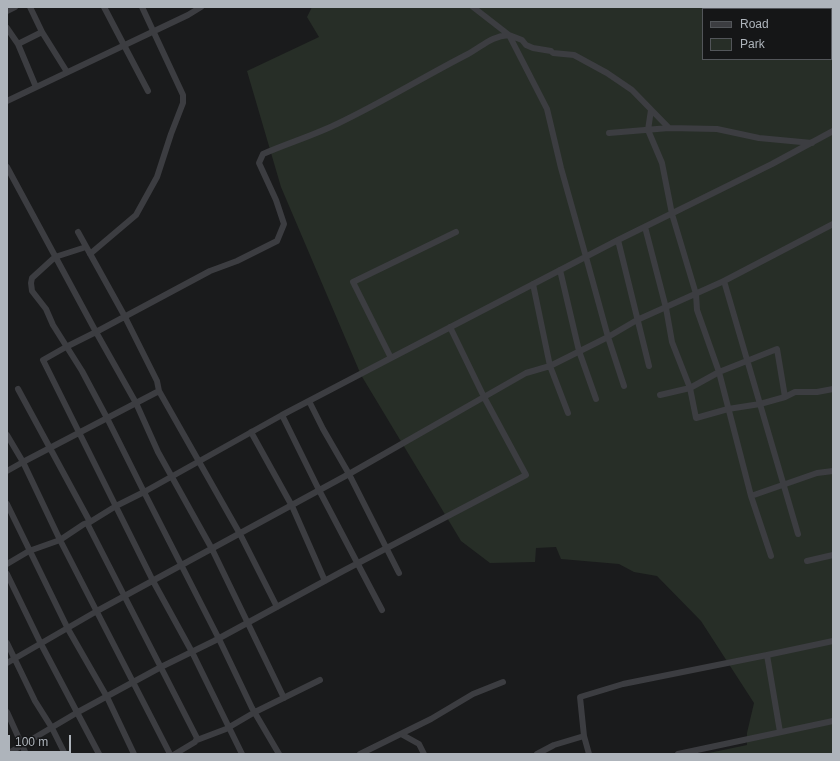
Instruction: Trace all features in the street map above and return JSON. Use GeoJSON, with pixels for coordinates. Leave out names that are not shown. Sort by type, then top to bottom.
{"type":"FeatureCollection","features":[{"type":"Feature","properties":{"kind":"street"},"geometry":{"type":"LineString","coordinates":[[7,11],[15,7]]}},
{"type":"Feature","properties":{"kind":"street"},"geometry":{"type":"LineString","coordinates":[[30,7],[42,32],[67,72]]}},
{"type":"Feature","properties":{"kind":"street"},"geometry":{"type":"LineString","coordinates":[[104,7],[148,91]]}},
{"type":"Feature","properties":{"kind":"street"},"geometry":{"type":"LineString","coordinates":[[90,254],[136,215],[157,177],[171,134],[184,103],[183,95],[142,7]]}},
{"type":"Feature","properties":{"kind":"street"},"geometry":{"type":"LineString","coordinates":[[7,101],[201,7]]}},
{"type":"Feature","properties":{"kind":"street"},"geometry":{"type":"LineString","coordinates":[[473,7],[509,36],[547,109],[561,168],[608,337],[624,386]]}},
{"type":"Feature","properties":{"kind":"street"},"geometry":{"type":"LineString","coordinates":[[7,28],[18,44],[36,87]]}},
{"type":"Feature","properties":{"kind":"street"},"geometry":{"type":"LineString","coordinates":[[18,44],[42,32]]}},
{"type":"Feature","properties":{"kind":"street"},"geometry":{"type":"LineString","coordinates":[[242,754],[192,652],[153,581],[80,432],[42,360],[66,346],[125,318],[210,271],[237,261],[277,241],[284,224],[276,200],[259,163],[263,154],[338,124],[425,76],[478,49],[488,41],[499,36],[509,36],[522,40],[526,45],[533,48],[551,51],[553,53],[574,55],[607,73],[632,90],[669,128]]}},
{"type":"Feature","properties":{"kind":"street"},"geometry":{"type":"LineString","coordinates":[[651,110],[648,130],[662,163],[672,214],[696,294],[697,310],[719,372],[751,496],[771,556]]}},
{"type":"Feature","properties":{"kind":"street"},"geometry":{"type":"LineString","coordinates":[[609,133],[669,128],[717,129],[760,138],[812,143]]}},
{"type":"Feature","properties":{"kind":"street"},"geometry":{"type":"LineString","coordinates":[[7,564],[29,551],[60,540],[84,524],[89,523],[116,506],[390,358],[618,240],[772,164],[833,131]]}},
{"type":"Feature","properties":{"kind":"street"},"geometry":{"type":"LineString","coordinates":[[7,167],[136,403],[158,452],[212,549],[284,698]]}},
{"type":"Feature","properties":{"kind":"street"},"geometry":{"type":"LineString","coordinates":[[7,663],[97,611],[292,506],[526,373],[550,366],[608,337],[637,320],[724,281],[833,224]]}},
{"type":"Feature","properties":{"kind":"street"},"geometry":{"type":"LineString","coordinates":[[645,227],[666,308],[672,342],[690,388],[696,418],[728,409],[760,404],[785,397],[795,392],[817,392],[833,389]]}},
{"type":"Feature","properties":{"kind":"street"},"geometry":{"type":"LineString","coordinates":[[78,232],[125,318],[157,381],[160,391],[240,534],[277,607]]}},
{"type":"Feature","properties":{"kind":"street"},"geometry":{"type":"LineString","coordinates":[[390,358],[353,282],[456,232]]}},
{"type":"Feature","properties":{"kind":"street"},"geometry":{"type":"LineString","coordinates":[[618,240],[649,366]]}},
{"type":"Feature","properties":{"kind":"street"},"geometry":{"type":"LineString","coordinates":[[86,247],[55,257],[39,270],[32,278],[32,291],[46,309],[66,346],[82,371],[255,712],[279,754]]}},
{"type":"Feature","properties":{"kind":"street"},"geometry":{"type":"LineString","coordinates":[[560,270],[579,351],[596,399]]}},
{"type":"Feature","properties":{"kind":"street"},"geometry":{"type":"LineString","coordinates":[[724,281],[739,330],[746,361],[798,534]]}},
{"type":"Feature","properties":{"kind":"street"},"geometry":{"type":"LineString","coordinates":[[534,284],[550,366],[568,413]]}},
{"type":"Feature","properties":{"kind":"street"},"geometry":{"type":"LineString","coordinates":[[7,754],[78,712],[161,667],[219,639],[358,563],[526,475],[484,397],[450,327]]}},
{"type":"Feature","properties":{"kind":"street"},"geometry":{"type":"LineString","coordinates":[[660,395],[690,388],[719,372],[777,349],[785,397]]}},
{"type":"Feature","properties":{"kind":"street"},"geometry":{"type":"LineString","coordinates":[[18,389],[89,523],[124,597],[197,740]]}},
{"type":"Feature","properties":{"kind":"street"},"geometry":{"type":"LineString","coordinates":[[7,471],[50,447],[160,391]]}},
{"type":"Feature","properties":{"kind":"street"},"geometry":{"type":"LineString","coordinates":[[309,401],[349,474],[399,573]]}},
{"type":"Feature","properties":{"kind":"street"},"geometry":{"type":"LineString","coordinates":[[282,415],[382,610]]}},
{"type":"Feature","properties":{"kind":"street"},"geometry":{"type":"LineString","coordinates":[[251,432],[292,506],[325,581]]}},
{"type":"Feature","properties":{"kind":"street"},"geometry":{"type":"LineString","coordinates":[[7,435],[23,462],[60,540],[170,754]]}},
{"type":"Feature","properties":{"kind":"street"},"geometry":{"type":"LineString","coordinates":[[751,496],[818,473],[833,471]]}},
{"type":"Feature","properties":{"kind":"street"},"geometry":{"type":"LineString","coordinates":[[7,504],[68,629],[107,697],[134,754]]}},
{"type":"Feature","properties":{"kind":"street"},"geometry":{"type":"LineString","coordinates":[[807,561],[833,555]]}},
{"type":"Feature","properties":{"kind":"street"},"geometry":{"type":"LineString","coordinates":[[7,574],[41,644],[99,754]]}},
{"type":"Feature","properties":{"kind":"street"},"geometry":{"type":"LineString","coordinates":[[589,754],[584,736],[580,697],[623,684],[833,641]]}},
{"type":"Feature","properties":{"kind":"street"},"geometry":{"type":"LineString","coordinates":[[7,643],[65,754]]}},
{"type":"Feature","properties":{"kind":"street"},"geometry":{"type":"LineString","coordinates":[[767,655],[780,732]]}},
{"type":"Feature","properties":{"kind":"street"},"geometry":{"type":"LineString","coordinates":[[175,754],[197,740],[230,727],[255,712],[320,680]]}},
{"type":"Feature","properties":{"kind":"street"},"geometry":{"type":"LineString","coordinates":[[360,754],[431,719],[473,694],[503,682]]}},
{"type":"Feature","properties":{"kind":"street"},"geometry":{"type":"LineString","coordinates":[[7,712],[26,754]]}},
{"type":"Feature","properties":{"kind":"street"},"geometry":{"type":"LineString","coordinates":[[678,754],[833,721]]}},
{"type":"Feature","properties":{"kind":"street"},"geometry":{"type":"LineString","coordinates":[[401,734],[419,744],[424,754]]}},
{"type":"Feature","properties":{"kind":"street"},"geometry":{"type":"LineString","coordinates":[[537,754],[554,745],[584,736]]}},
{"type":"Feature","properties":{"kind":"green space"},"geometry":{"type":"Polygon","coordinates":[[[312,7],[833,7],[833,754],[704,754],[747,745],[747,733],[754,703],[701,621],[657,576],[634,572],[619,564],[561,559],[556,547],[536,548],[535,562],[490,563],[461,541],[361,375],[281,187],[247,71],[319,37],[307,17],[312,7]]]}}]}
